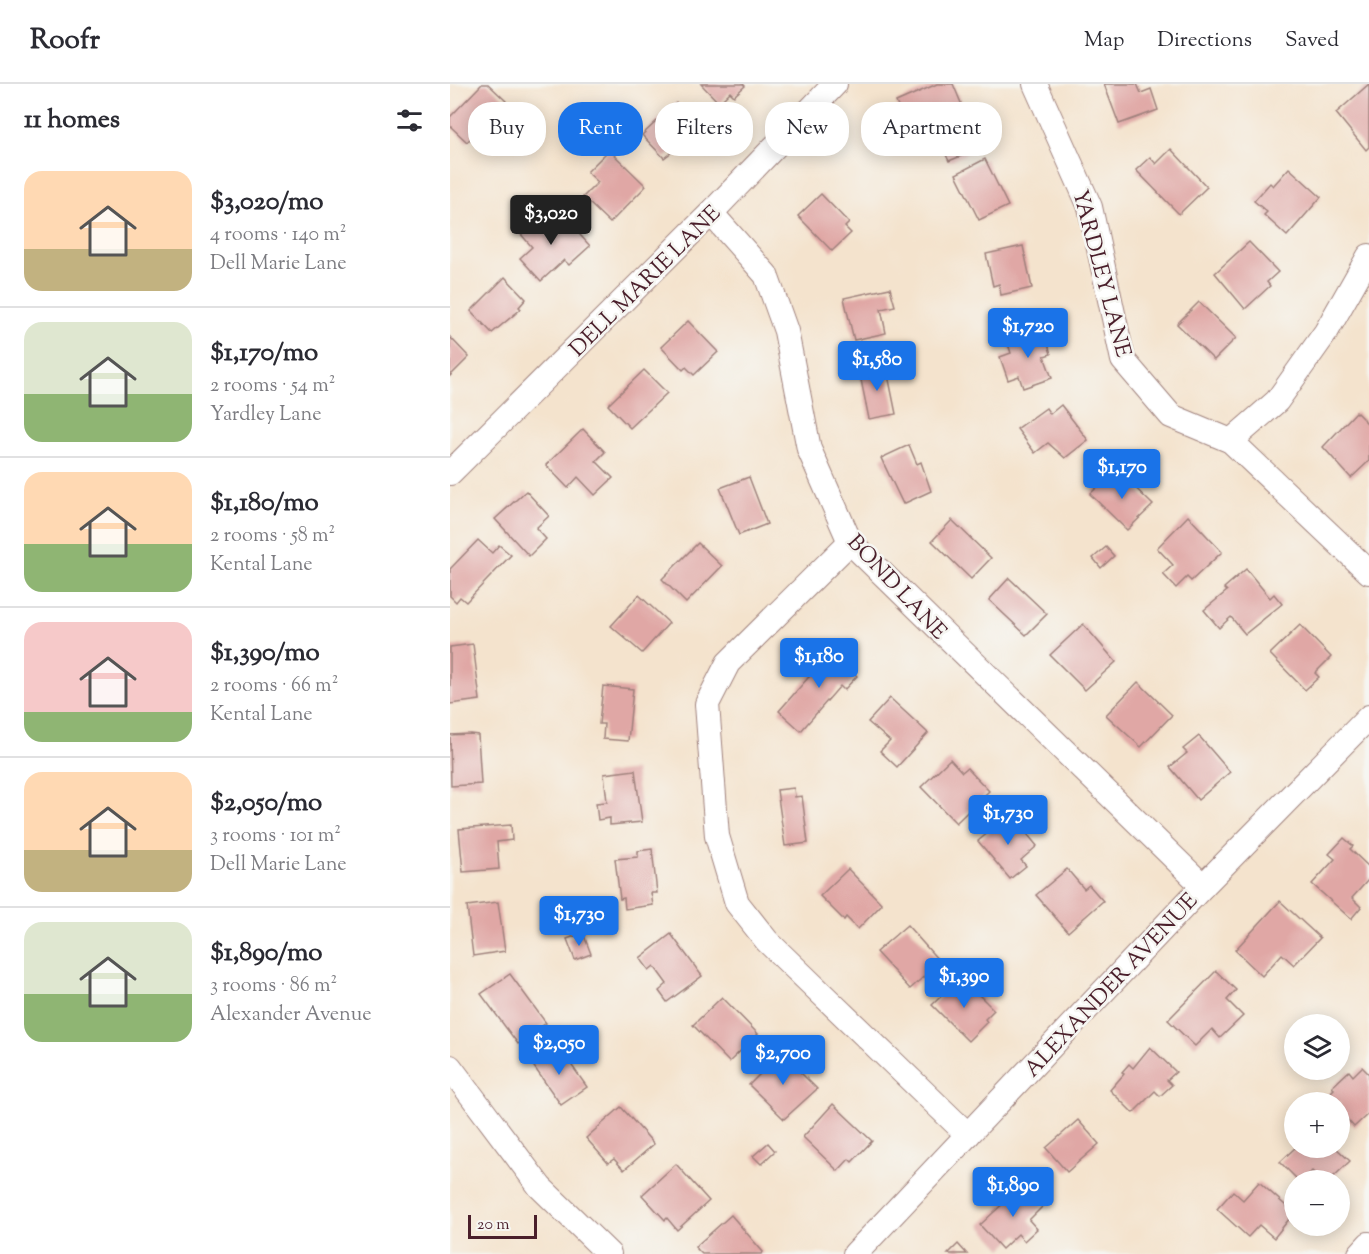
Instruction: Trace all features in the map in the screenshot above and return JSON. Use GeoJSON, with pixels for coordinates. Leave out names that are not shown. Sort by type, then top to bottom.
{"type":"FeatureCollection","features":[{"type":"Feature","properties":{"kind":"street","name":"DELL MARIE LANE"},"geometry":{"type":"LineString","coordinates":[[450,473],[711,213],[835,84]]}},
{"type":"Feature","properties":{"kind":"street","name":"YARDLEY LANE"},"geometry":{"type":"LineString","coordinates":[[1035,84],[1090,207],[1123,360],[1171,416],[1231,441],[1369,572]]}},
{"type":"Feature","properties":{"kind":"street","name":"BOND LANE"},"geometry":{"type":"LineString","coordinates":[[711,213],[766,275],[786,331],[809,449],[850,542],[1203,886]]}},
{"type":"Feature","properties":{"kind":"street"},"geometry":{"type":"LineString","coordinates":[[1231,441],[1277,401],[1326,332],[1369,256]]}},
{"type":"Feature","properties":{"kind":"street"},"geometry":{"type":"LineString","coordinates":[[850,542],[728,663],[707,704],[717,836],[737,903],[767,941],[968,1135]]}},
{"type":"Feature","properties":{"kind":"street","name":"ALEXANDER AVENUE"},"geometry":{"type":"LineString","coordinates":[[855,1254],[1203,886],[1369,717]]}},
{"type":"Feature","properties":{"kind":"street"},"geometry":{"type":"LineString","coordinates":[[450,1067],[540,1187],[609,1254]]}},
{"type":"Feature","properties":{"kind":"street"},"geometry":{"type":"LineString","coordinates":[[1360,1254],[1369,1244]]}},
{"type":"Feature","properties":{"kind":"building"},"geometry":{"type":"Polygon","coordinates":[[[482,84],[488,84],[506,101],[468,102],[467,142],[450,126],[450,117],[482,84]]]}},
{"type":"Feature","properties":{"kind":"building"},"geometry":{"type":"Polygon","coordinates":[[[701,84],[743,84],[745,86],[734,96],[730,92],[718,102],[701,84]]]}},
{"type":"Feature","properties":{"kind":"building"},"geometry":{"type":"Polygon","coordinates":[[[937,84],[953,84],[961,102],[896,102],[937,84]]]}},
{"type":"Feature","properties":{"kind":"building"},"geometry":{"type":"Polygon","coordinates":[[[1104,84],[1137,84],[1141,93],[1151,89],[1158,110],[1119,124],[1104,84]]]}},
{"type":"Feature","properties":{"kind":"building"},"geometry":{"type":"Polygon","coordinates":[[[1369,84],[1369,147],[1366,150],[1336,113],[1369,84]]]}},
{"type":"Feature","properties":{"kind":"building"},"geometry":{"type":"Polygon","coordinates":[[[655,123],[655,149],[643,136],[655,123]]]}},
{"type":"Feature","properties":{"kind":"building"},"geometry":{"type":"Polygon","coordinates":[[[1171,149],[1207,187],[1179,214],[1136,170],[1150,157],[1156,164],[1171,149]]]}},
{"type":"Feature","properties":{"kind":"building"},"geometry":{"type":"Polygon","coordinates":[[[603,156],[615,156],[646,186],[610,223],[583,197],[598,182],[587,172],[603,156]]]}},
{"type":"Feature","properties":{"kind":"building"},"geometry":{"type":"Polygon","coordinates":[[[947,156],[961,156],[949,161],[947,156]]]}},
{"type":"Feature","properties":{"kind":"building"},"geometry":{"type":"Polygon","coordinates":[[[985,159],[1008,206],[979,220],[956,174],[985,159]]]}},
{"type":"Feature","properties":{"kind":"building"},"geometry":{"type":"Polygon","coordinates":[[[1289,168],[1321,197],[1287,236],[1264,215],[1267,212],[1254,201],[1270,183],[1273,186],[1289,168]]]}},
{"type":"Feature","properties":{"kind":"building"},"geometry":{"type":"Polygon","coordinates":[[[821,194],[849,223],[845,227],[851,233],[832,251],[798,216],[821,194]]]}},
{"type":"Feature","properties":{"kind":"building"},"geometry":{"type":"Polygon","coordinates":[[[562,215],[590,246],[569,265],[564,260],[541,281],[520,258],[532,247],[519,232],[535,217],[546,229],[562,215]]]}},
{"type":"Feature","properties":{"kind":"building"},"geometry":{"type":"Polygon","coordinates":[[[1249,242],[1278,272],[1267,282],[1270,286],[1245,309],[1215,273],[1249,242]]]}},
{"type":"Feature","properties":{"kind":"building"},"geometry":{"type":"Polygon","coordinates":[[[1023,246],[1032,288],[1001,295],[999,284],[993,286],[986,254],[1023,246]]]}},
{"type":"Feature","properties":{"kind":"building"},"geometry":{"type":"Polygon","coordinates":[[[505,277],[526,299],[519,307],[521,309],[492,333],[471,311],[505,277]]]}},
{"type":"Feature","properties":{"kind":"building"},"geometry":{"type":"Polygon","coordinates":[[[890,288],[895,306],[881,309],[886,333],[854,340],[844,298],[890,288]]]}},
{"type":"Feature","properties":{"kind":"building"},"geometry":{"type":"Polygon","coordinates":[[[1199,302],[1236,338],[1214,360],[1177,324],[1199,302]]]}},
{"type":"Feature","properties":{"kind":"building"},"geometry":{"type":"Polygon","coordinates":[[[688,321],[718,352],[694,375],[686,367],[683,370],[661,347],[688,321]]]}},
{"type":"Feature","properties":{"kind":"building"},"geometry":{"type":"Polygon","coordinates":[[[1037,329],[1040,339],[1046,337],[1051,354],[1044,356],[1052,378],[1023,388],[1019,376],[1008,380],[1000,357],[1011,353],[1007,341],[1037,329]]]}},
{"type":"Feature","properties":{"kind":"building"},"geometry":{"type":"Polygon","coordinates":[[[450,337],[469,357],[450,376],[450,337]]]}},
{"type":"Feature","properties":{"kind":"building"},"geometry":{"type":"Polygon","coordinates":[[[886,365],[896,414],[869,419],[859,370],[886,365]]]}},
{"type":"Feature","properties":{"kind":"building"},"geometry":{"type":"Polygon","coordinates":[[[644,370],[667,393],[630,428],[608,405],[644,370]]]}},
{"type":"Feature","properties":{"kind":"building"},"geometry":{"type":"Polygon","coordinates":[[[1061,405],[1088,440],[1065,458],[1048,443],[1035,453],[1017,429],[1046,408],[1050,414],[1061,405]]]}},
{"type":"Feature","properties":{"kind":"building"},"geometry":{"type":"Polygon","coordinates":[[[1356,412],[1369,425],[1369,461],[1351,478],[1323,447],[1356,412]]]}},
{"type":"Feature","properties":{"kind":"building"},"geometry":{"type":"Polygon","coordinates":[[[583,429],[605,452],[596,461],[613,478],[595,495],[578,477],[568,488],[546,465],[583,429]]]}},
{"type":"Feature","properties":{"kind":"building"},"geometry":{"type":"Polygon","coordinates":[[[909,445],[917,464],[921,462],[931,491],[903,504],[881,458],[909,445]]]}},
{"type":"Feature","properties":{"kind":"building"},"geometry":{"type":"Polygon","coordinates":[[[1116,469],[1153,505],[1127,530],[1090,494],[1116,469]]]}},
{"type":"Feature","properties":{"kind":"building"},"geometry":{"type":"Polygon","coordinates":[[[749,477],[767,524],[739,535],[720,488],[749,477]]]}},
{"type":"Feature","properties":{"kind":"building"},"geometry":{"type":"Polygon","coordinates":[[[526,491],[549,516],[536,528],[546,539],[529,556],[495,519],[526,491]]]}},
{"type":"Feature","properties":{"kind":"building"},"geometry":{"type":"Polygon","coordinates":[[[1188,516],[1222,552],[1191,581],[1187,577],[1176,588],[1163,574],[1173,565],[1157,548],[1188,516]]]}},
{"type":"Feature","properties":{"kind":"building"},"geometry":{"type":"Polygon","coordinates":[[[952,520],[991,558],[971,579],[932,541],[952,520]]]}},
{"type":"Feature","properties":{"kind":"building"},"geometry":{"type":"Polygon","coordinates":[[[478,540],[492,553],[499,545],[511,555],[466,602],[460,597],[456,602],[450,596],[450,569],[478,540]]]}},
{"type":"Feature","properties":{"kind":"building"},"geometry":{"type":"Polygon","coordinates":[[[698,543],[722,566],[686,603],[662,579],[698,543]]]}},
{"type":"Feature","properties":{"kind":"building"},"geometry":{"type":"Polygon","coordinates":[[[1106,547],[1114,556],[1101,568],[1093,558],[1106,547]]]}},
{"type":"Feature","properties":{"kind":"building"},"geometry":{"type":"Polygon","coordinates":[[[1246,569],[1270,598],[1274,594],[1282,604],[1245,634],[1231,617],[1219,628],[1204,610],[1227,591],[1224,588],[1246,569]]]}},
{"type":"Feature","properties":{"kind":"building"},"geometry":{"type":"Polygon","coordinates":[[[1009,578],[1047,614],[1026,635],[989,600],[1009,578]]]}},
{"type":"Feature","properties":{"kind":"building"},"geometry":{"type":"Polygon","coordinates":[[[639,595],[669,623],[642,653],[611,626],[639,595]]]}},
{"type":"Feature","properties":{"kind":"building"},"geometry":{"type":"Polygon","coordinates":[[[1083,624],[1116,662],[1085,690],[1050,655],[1083,624]]]}},
{"type":"Feature","properties":{"kind":"building"},"geometry":{"type":"Polygon","coordinates":[[[1300,625],[1331,657],[1315,673],[1319,677],[1305,690],[1270,654],[1300,625]]]}},
{"type":"Feature","properties":{"kind":"building"},"geometry":{"type":"Polygon","coordinates":[[[473,644],[480,700],[450,704],[450,647],[473,644]]]}},
{"type":"Feature","properties":{"kind":"building"},"geometry":{"type":"Polygon","coordinates":[[[836,646],[854,663],[849,669],[857,676],[844,690],[840,686],[801,731],[779,711],[836,646]]]}},
{"type":"Feature","properties":{"kind":"building"},"geometry":{"type":"Polygon","coordinates":[[[1138,682],[1172,715],[1141,747],[1106,715],[1138,682]]]}},
{"type":"Feature","properties":{"kind":"building"},"geometry":{"type":"Polygon","coordinates":[[[603,686],[633,689],[628,741],[603,739],[604,724],[599,724],[603,686]]]}},
{"type":"Feature","properties":{"kind":"building"},"geometry":{"type":"Polygon","coordinates":[[[890,698],[928,733],[897,767],[880,751],[890,741],[868,722],[890,698]]]}},
{"type":"Feature","properties":{"kind":"building"},"geometry":{"type":"Polygon","coordinates":[[[450,735],[478,735],[481,784],[451,786],[450,735]]]}},
{"type":"Feature","properties":{"kind":"building"},"geometry":{"type":"Polygon","coordinates":[[[1199,736],[1230,772],[1198,800],[1170,767],[1187,753],[1183,749],[1199,736]]]}},
{"type":"Feature","properties":{"kind":"building"},"geometry":{"type":"Polygon","coordinates":[[[950,759],[962,772],[967,768],[989,791],[956,823],[921,787],[950,759]]]}},
{"type":"Feature","properties":{"kind":"building"},"geometry":{"type":"Polygon","coordinates":[[[635,770],[642,822],[610,825],[610,818],[598,820],[596,803],[607,802],[604,774],[635,770]]]}},
{"type":"Feature","properties":{"kind":"building"},"geometry":{"type":"Polygon","coordinates":[[[794,788],[795,797],[802,796],[808,843],[785,846],[777,790],[794,788]]]}},
{"type":"Feature","properties":{"kind":"building"},"geometry":{"type":"Polygon","coordinates":[[[1011,814],[1037,846],[1021,860],[1026,866],[1010,879],[978,841],[1011,814]]]}},
{"type":"Feature","properties":{"kind":"building"},"geometry":{"type":"Polygon","coordinates":[[[511,825],[512,840],[497,842],[499,869],[463,872],[459,829],[511,825]]]}},
{"type":"Feature","properties":{"kind":"building"},"geometry":{"type":"Polygon","coordinates":[[[1344,838],[1353,846],[1350,849],[1369,867],[1369,879],[1352,898],[1361,907],[1351,919],[1312,884],[1335,859],[1329,854],[1344,838]]]}},
{"type":"Feature","properties":{"kind":"building"},"geometry":{"type":"Polygon","coordinates":[[[652,849],[657,893],[651,893],[653,905],[625,909],[624,898],[620,899],[615,859],[638,857],[638,851],[652,849]]]}},
{"type":"Feature","properties":{"kind":"building"},"geometry":{"type":"Polygon","coordinates":[[[848,869],[882,904],[858,929],[846,917],[844,920],[820,896],[848,869]]]}},
{"type":"Feature","properties":{"kind":"building"},"geometry":{"type":"Polygon","coordinates":[[[1067,869],[1084,889],[1089,885],[1103,901],[1068,932],[1036,895],[1067,869]]]}},
{"type":"Feature","properties":{"kind":"building"},"geometry":{"type":"Polygon","coordinates":[[[1280,901],[1320,938],[1294,965],[1282,954],[1262,976],[1235,950],[1280,901]]]}},
{"type":"Feature","properties":{"kind":"building"},"geometry":{"type":"Polygon","coordinates":[[[498,902],[505,951],[473,956],[467,906],[498,902]]]}},
{"type":"Feature","properties":{"kind":"building"},"geometry":{"type":"Polygon","coordinates":[[[907,925],[940,962],[910,989],[876,952],[907,925]]]}},
{"type":"Feature","properties":{"kind":"building"},"geometry":{"type":"Polygon","coordinates":[[[583,933],[591,954],[575,960],[567,939],[583,933]]]}},
{"type":"Feature","properties":{"kind":"building"},"geometry":{"type":"Polygon","coordinates":[[[671,934],[702,976],[667,1002],[659,991],[667,984],[654,966],[649,970],[640,958],[671,934]]]}},
{"type":"Feature","properties":{"kind":"building"},"geometry":{"type":"Polygon","coordinates":[[[1216,971],[1236,990],[1227,1000],[1243,1016],[1220,1038],[1212,1029],[1195,1046],[1168,1020],[1216,971]]]}},
{"type":"Feature","properties":{"kind":"building"},"geometry":{"type":"Polygon","coordinates":[[[510,974],[546,1023],[518,1044],[481,994],[510,974]]]}},
{"type":"Feature","properties":{"kind":"building"},"geometry":{"type":"Polygon","coordinates":[[[961,977],[994,1010],[985,1019],[987,1022],[968,1041],[932,1005],[961,977]]]}},
{"type":"Feature","properties":{"kind":"building"},"geometry":{"type":"Polygon","coordinates":[[[722,997],[758,1034],[729,1062],[693,1025],[722,997]]]}},
{"type":"Feature","properties":{"kind":"building"},"geometry":{"type":"Polygon","coordinates":[[[558,1046],[587,1087],[561,1105],[532,1064],[558,1046]]]}},
{"type":"Feature","properties":{"kind":"building"},"geometry":{"type":"Polygon","coordinates":[[[1150,1047],[1176,1072],[1167,1080],[1172,1085],[1160,1096],[1155,1091],[1133,1113],[1110,1090],[1124,1074],[1122,1072],[1129,1064],[1133,1068],[1150,1047]]]}},
{"type":"Feature","properties":{"kind":"building"},"geometry":{"type":"Polygon","coordinates":[[[781,1053],[817,1089],[784,1119],[749,1085],[781,1053]]]}},
{"type":"Feature","properties":{"kind":"building"},"geometry":{"type":"Polygon","coordinates":[[[1362,1067],[1369,1074],[1369,1113],[1354,1127],[1350,1122],[1350,1092],[1331,1092],[1334,1089],[1332,1087],[1339,1080],[1350,1080],[1350,1072],[1353,1076],[1362,1067]]]}},
{"type":"Feature","properties":{"kind":"building"},"geometry":{"type":"Polygon","coordinates":[[[833,1104],[872,1141],[852,1162],[849,1159],[838,1171],[803,1137],[833,1104]]]}},
{"type":"Feature","properties":{"kind":"building"},"geometry":{"type":"Polygon","coordinates":[[[621,1107],[654,1144],[624,1170],[614,1159],[608,1163],[586,1138],[621,1107]]]}},
{"type":"Feature","properties":{"kind":"building"},"geometry":{"type":"Polygon","coordinates":[[[1078,1120],[1099,1144],[1067,1172],[1046,1148],[1078,1120]]]}},
{"type":"Feature","properties":{"kind":"building"},"geometry":{"type":"Polygon","coordinates":[[[768,1143],[775,1151],[761,1164],[753,1156],[768,1143]]]}},
{"type":"Feature","properties":{"kind":"building"},"geometry":{"type":"Polygon","coordinates":[[[1284,1158],[1347,1158],[1350,1161],[1341,1170],[1288,1170],[1280,1162],[1284,1158]]]}},
{"type":"Feature","properties":{"kind":"building"},"geometry":{"type":"Polygon","coordinates":[[[676,1164],[709,1201],[677,1230],[642,1195],[676,1164]]]}},
{"type":"Feature","properties":{"kind":"building"},"geometry":{"type":"Polygon","coordinates":[[[1259,1182],[1284,1204],[1284,1226],[1274,1238],[1259,1225],[1248,1237],[1217,1209],[1233,1191],[1243,1200],[1259,1182]]]}},
{"type":"Feature","properties":{"kind":"building"},"geometry":{"type":"Polygon","coordinates":[[[1023,1185],[1043,1206],[1029,1220],[1037,1229],[1024,1241],[1018,1234],[1002,1249],[980,1225],[1023,1185]]]}},
{"type":"Feature","properties":{"kind":"building"},"geometry":{"type":"Polygon","coordinates":[[[731,1215],[763,1252],[761,1254],[702,1254],[695,1247],[731,1215]]]}},
{"type":"Feature","properties":{"kind":"building"},"geometry":{"type":"Polygon","coordinates":[[[958,1244],[967,1254],[948,1254],[958,1244]]]}}]}
